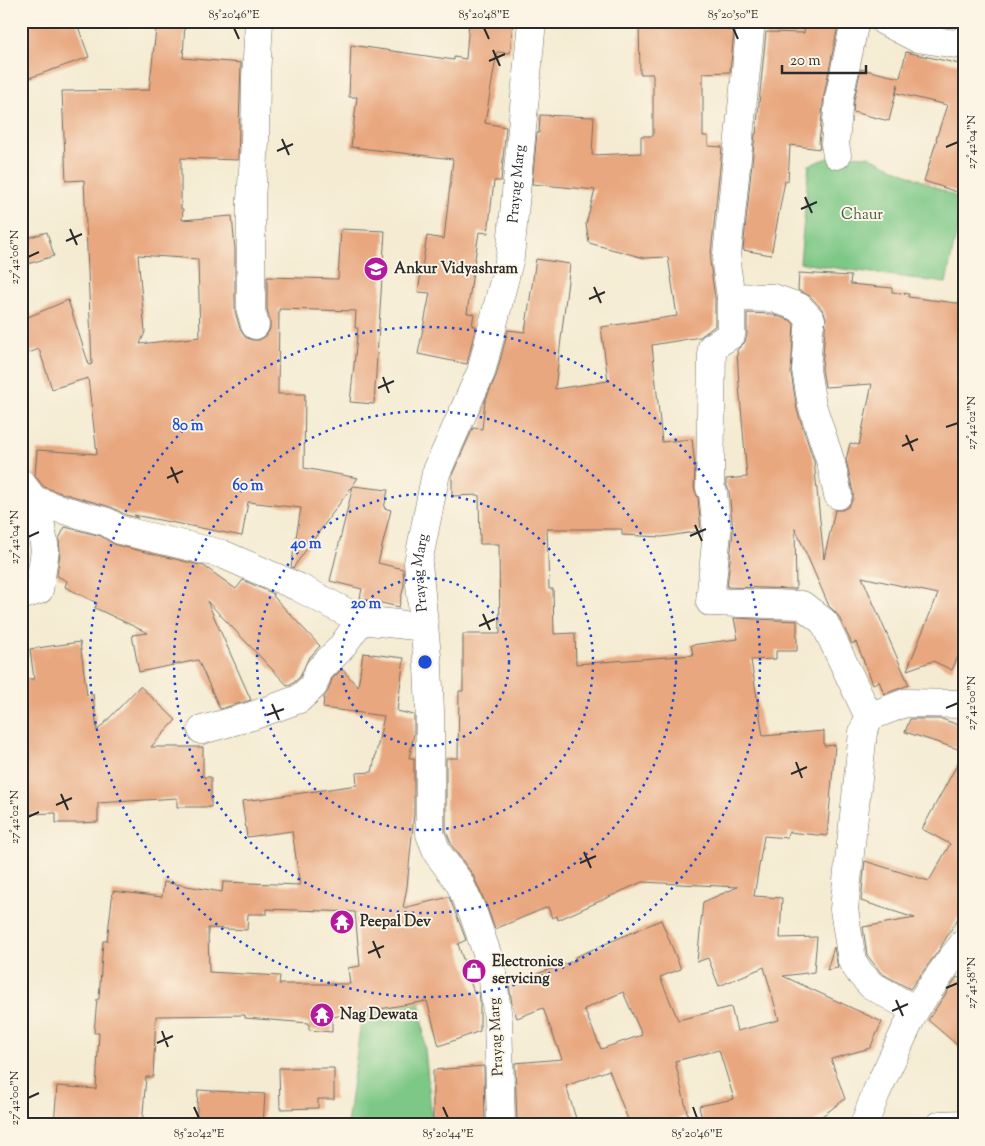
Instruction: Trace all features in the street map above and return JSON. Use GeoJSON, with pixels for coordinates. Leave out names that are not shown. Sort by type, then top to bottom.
{"type":"FeatureCollection","features":[{"type":"Feature","properties":{"kind":"street"},"geometry":{"type":"LineString","coordinates":[[255,325],[251,311],[251,199],[259,21]]}},
{"type":"Feature","properties":{"kind":"street","name":"Prayag Marg"},"geometry":{"type":"LineString","coordinates":[[501,1125],[498,1019],[491,965],[470,905],[459,882],[438,854],[430,834],[430,711],[428,666],[418,563],[436,473],[481,372],[510,256],[532,21]]}},
{"type":"Feature","properties":{"kind":"street"},"geometry":{"type":"LineString","coordinates":[[751,21],[726,264],[731,297],[731,334],[712,347],[710,488],[713,493],[717,532],[710,602],[802,605],[824,622],[869,717]]}},
{"type":"Feature","properties":{"kind":"street"},"geometry":{"type":"LineString","coordinates":[[837,154],[839,98],[855,21]]}},
{"type":"Feature","properties":{"kind":"street"},"geometry":{"type":"LineString","coordinates":[[884,21],[917,38],[956,44],[964,40]]}},
{"type":"Feature","properties":{"kind":"street"},"geometry":{"type":"LineString","coordinates":[[731,297],[773,298],[799,308],[811,320],[806,370],[812,405],[831,462],[838,495]]}},
{"type":"Feature","properties":{"kind":"street"},"geometry":{"type":"LineString","coordinates":[[21,483],[34,500],[52,507],[107,522],[120,530],[222,554],[298,587],[361,620],[424,627]]}},
{"type":"Feature","properties":{"kind":"street"},"geometry":{"type":"LineString","coordinates":[[21,488],[41,526],[45,550],[39,590],[21,596]]}},
{"type":"Feature","properties":{"kind":"street"},"geometry":{"type":"LineString","coordinates":[[202,730],[252,716],[299,699],[313,686],[319,670],[340,649],[361,620]]}},
{"type":"Feature","properties":{"kind":"street"},"geometry":{"type":"LineString","coordinates":[[915,1010],[871,985],[852,961],[844,909],[863,732],[869,717],[905,703],[964,704]]}},
{"type":"Feature","properties":{"kind":"street"},"geometry":{"type":"LineString","coordinates":[[864,1125],[876,1093],[915,1010],[964,943]]}},
{"type":"Feature","properties":{"kind":"street"},"geometry":{"type":"LineString","coordinates":[[940,1125],[964,1124]]}},
{"type":"Feature","properties":{"kind":"green space","name":"Chaur"},"geometry":{"type":"Polygon","coordinates":[[[837,155],[868,156],[963,200],[946,283],[800,263],[809,165],[837,155]]]}},
{"type":"Feature","properties":{"kind":"green space"},"geometry":{"type":"Polygon","coordinates":[[[420,1000],[432,1119],[427,1125],[347,1125],[362,1013],[420,1000]]]}},
{"type":"Feature","properties":{"kind":"building"},"geometry":{"type":"Polygon","coordinates":[[[21,21],[76,21],[89,57],[29,78],[21,55],[21,21]]]}},
{"type":"Feature","properties":{"kind":"building"},"geometry":{"type":"Polygon","coordinates":[[[157,21],[185,21],[183,58],[241,63],[238,160],[181,158],[181,209],[183,209],[182,220],[232,216],[235,249],[235,311],[240,329],[245,337],[259,340],[266,336],[270,329],[267,309],[267,277],[338,279],[341,229],[385,231],[374,404],[350,402],[358,328],[355,328],[356,311],[279,309],[278,394],[305,394],[304,468],[358,478],[293,568],[291,567],[301,508],[248,502],[242,536],[126,515],[111,507],[44,487],[35,476],[37,450],[97,454],[88,378],[52,389],[39,349],[21,356],[21,320],[68,300],[89,365],[92,364],[84,180],[66,181],[62,91],[149,90],[157,21]],[[138,255],[145,332],[140,344],[200,337],[198,259],[138,255]]]}},
{"type":"Feature","properties":{"kind":"building"},"geometry":{"type":"Polygon","coordinates":[[[469,21],[513,21],[510,53],[497,52],[485,123],[506,127],[501,181],[494,181],[488,233],[479,232],[467,313],[474,314],[472,326],[476,326],[467,364],[418,354],[430,293],[418,292],[427,236],[444,239],[453,159],[351,147],[357,97],[349,97],[351,45],[454,60],[454,57],[466,59],[469,21]]]}},
{"type":"Feature","properties":{"kind":"building"},"geometry":{"type":"Polygon","coordinates":[[[639,21],[727,21],[727,30],[734,31],[730,72],[703,73],[703,136],[708,136],[708,146],[722,147],[710,263],[715,298],[715,326],[700,337],[652,345],[662,442],[692,439],[695,467],[694,488],[698,498],[701,531],[662,537],[622,535],[622,529],[547,529],[549,589],[553,589],[554,634],[575,633],[576,664],[693,655],[691,645],[738,639],[734,618],[797,621],[797,651],[776,651],[776,659],[751,660],[763,736],[824,731],[824,746],[835,745],[827,836],[788,832],[787,838],[764,836],[754,896],[782,898],[780,938],[817,937],[814,972],[783,976],[882,1022],[870,1048],[831,1059],[845,1099],[810,1125],[703,1125],[699,1106],[734,1099],[719,1050],[675,1061],[688,1116],[653,1125],[630,1125],[609,1070],[566,1086],[578,1125],[517,1125],[515,1063],[562,1059],[543,1008],[517,1018],[512,1004],[509,984],[576,960],[575,957],[661,920],[681,969],[660,977],[678,1020],[731,1007],[737,1031],[779,1020],[764,967],[719,986],[708,958],[697,962],[703,902],[738,887],[642,882],[558,920],[557,916],[552,918],[548,907],[495,929],[473,875],[452,846],[446,831],[446,758],[458,758],[459,691],[463,691],[463,634],[500,634],[499,544],[480,544],[479,495],[452,496],[452,475],[473,428],[482,429],[485,401],[496,376],[508,330],[525,332],[536,259],[570,264],[555,389],[608,381],[601,327],[677,316],[668,257],[644,258],[589,243],[586,224],[595,190],[532,184],[540,115],[594,117],[592,155],[641,153],[641,136],[653,136],[653,74],[640,74],[639,21]],[[623,992],[584,1009],[601,1049],[642,1035],[623,992]]]}},
{"type":"Feature","properties":{"kind":"building"},"geometry":{"type":"Polygon","coordinates":[[[805,21],[839,21],[824,95],[820,149],[790,145],[788,182],[785,181],[771,255],[743,250],[766,32],[804,33],[805,21]]]}},
{"type":"Feature","properties":{"kind":"building"},"geometry":{"type":"Polygon","coordinates":[[[906,52],[964,65],[964,180],[960,193],[924,181],[947,105],[896,93],[898,84],[889,121],[853,112],[861,69],[900,78],[906,52]]]}},
{"type":"Feature","properties":{"kind":"building"},"geometry":{"type":"Polygon","coordinates":[[[47,232],[54,256],[21,266],[21,240],[47,232]]]}},
{"type":"Feature","properties":{"kind":"building"},"geometry":{"type":"Polygon","coordinates":[[[799,273],[851,276],[850,284],[892,288],[892,292],[909,294],[908,297],[964,304],[964,643],[952,670],[933,661],[907,670],[938,594],[862,577],[909,685],[884,694],[879,681],[873,684],[856,642],[852,644],[838,615],[829,606],[795,528],[796,589],[727,587],[733,531],[726,479],[747,477],[737,350],[745,342],[747,335],[747,313],[770,314],[790,320],[794,324],[791,373],[797,410],[814,461],[824,559],[835,510],[842,510],[848,507],[853,499],[846,460],[850,443],[859,445],[872,384],[825,387],[822,369],[826,317],[822,309],[810,296],[798,290],[799,273]]]}},
{"type":"Feature","properties":{"kind":"building"},"geometry":{"type":"Polygon","coordinates":[[[353,486],[388,490],[384,508],[391,510],[378,563],[403,569],[404,585],[399,607],[360,598],[362,589],[330,581],[353,486]]]}},
{"type":"Feature","properties":{"kind":"building"},"geometry":{"type":"Polygon","coordinates":[[[65,527],[101,536],[116,545],[204,566],[236,589],[243,580],[274,594],[273,596],[320,646],[308,659],[300,677],[288,686],[207,601],[251,700],[220,709],[198,660],[139,672],[132,635],[148,633],[95,608],[97,603],[65,587],[67,581],[57,576],[60,552],[59,539],[65,527]]]}},
{"type":"Feature","properties":{"kind":"building"},"geometry":{"type":"Polygon","coordinates":[[[80,642],[87,695],[93,694],[97,731],[140,686],[176,720],[151,747],[203,747],[203,777],[211,777],[211,807],[177,807],[177,798],[98,803],[98,822],[81,823],[56,823],[56,813],[21,814],[21,679],[34,679],[30,649],[80,642]]]}},
{"type":"Feature","properties":{"kind":"building"},"geometry":{"type":"Polygon","coordinates":[[[363,653],[404,658],[397,711],[414,715],[414,734],[409,758],[414,758],[414,814],[407,887],[403,908],[449,897],[466,940],[458,944],[474,993],[479,992],[480,1031],[439,1046],[427,1001],[332,1017],[332,1032],[309,1030],[309,1023],[245,1018],[245,1015],[156,1016],[153,1077],[146,1077],[142,1125],[54,1125],[57,1086],[96,1089],[99,1033],[94,1033],[97,999],[99,999],[103,941],[107,941],[113,891],[162,897],[164,882],[222,892],[223,882],[300,885],[292,831],[247,837],[242,801],[262,800],[357,785],[356,773],[372,772],[384,716],[323,708],[324,697],[332,679],[342,669],[358,687],[363,653]],[[267,909],[267,914],[248,914],[247,930],[208,928],[209,972],[280,976],[279,984],[350,984],[348,968],[360,966],[355,912],[267,909]]]}},
{"type":"Feature","properties":{"kind":"building"},"geometry":{"type":"Polygon","coordinates":[[[910,719],[942,719],[964,727],[964,751],[905,732],[910,719]]]}},
{"type":"Feature","properties":{"kind":"building"},"geometry":{"type":"Polygon","coordinates":[[[964,752],[964,908],[939,950],[910,989],[881,973],[867,955],[863,927],[915,918],[861,901],[865,861],[929,881],[950,844],[922,829],[964,752]]]}},
{"type":"Feature","properties":{"kind":"building"},"geometry":{"type":"Polygon","coordinates":[[[834,947],[838,968],[827,970],[834,947]]]}},
{"type":"Feature","properties":{"kind":"building"},"geometry":{"type":"Polygon","coordinates":[[[957,977],[964,981],[964,1051],[928,1020],[957,977]]]}},
{"type":"Feature","properties":{"kind":"building"},"geometry":{"type":"Polygon","coordinates":[[[484,1066],[485,1125],[433,1125],[433,1070],[484,1066]]]}},
{"type":"Feature","properties":{"kind":"building"},"geometry":{"type":"Polygon","coordinates":[[[279,1068],[334,1068],[334,1099],[318,1099],[318,1108],[280,1109],[279,1068]]]}},
{"type":"Feature","properties":{"kind":"building"},"geometry":{"type":"Polygon","coordinates":[[[198,1090],[265,1094],[263,1125],[196,1125],[198,1090]]]}},
{"type":"Feature","properties":{"kind":"place","name":"Ankur Vidyashram"},"geometry":{"type":"Point","coordinates":[376,269]}},
{"type":"Feature","properties":{"kind":"place","name":"Peepal Dev"},"geometry":{"type":"Point","coordinates":[342,922]}},
{"type":"Feature","properties":{"kind":"place","name":"Electronics servicing"},"geometry":{"type":"Point","coordinates":[474,971]}},
{"type":"Feature","properties":{"kind":"place","name":"Nag Dewata"},"geometry":{"type":"Point","coordinates":[322,1015]}}]}
